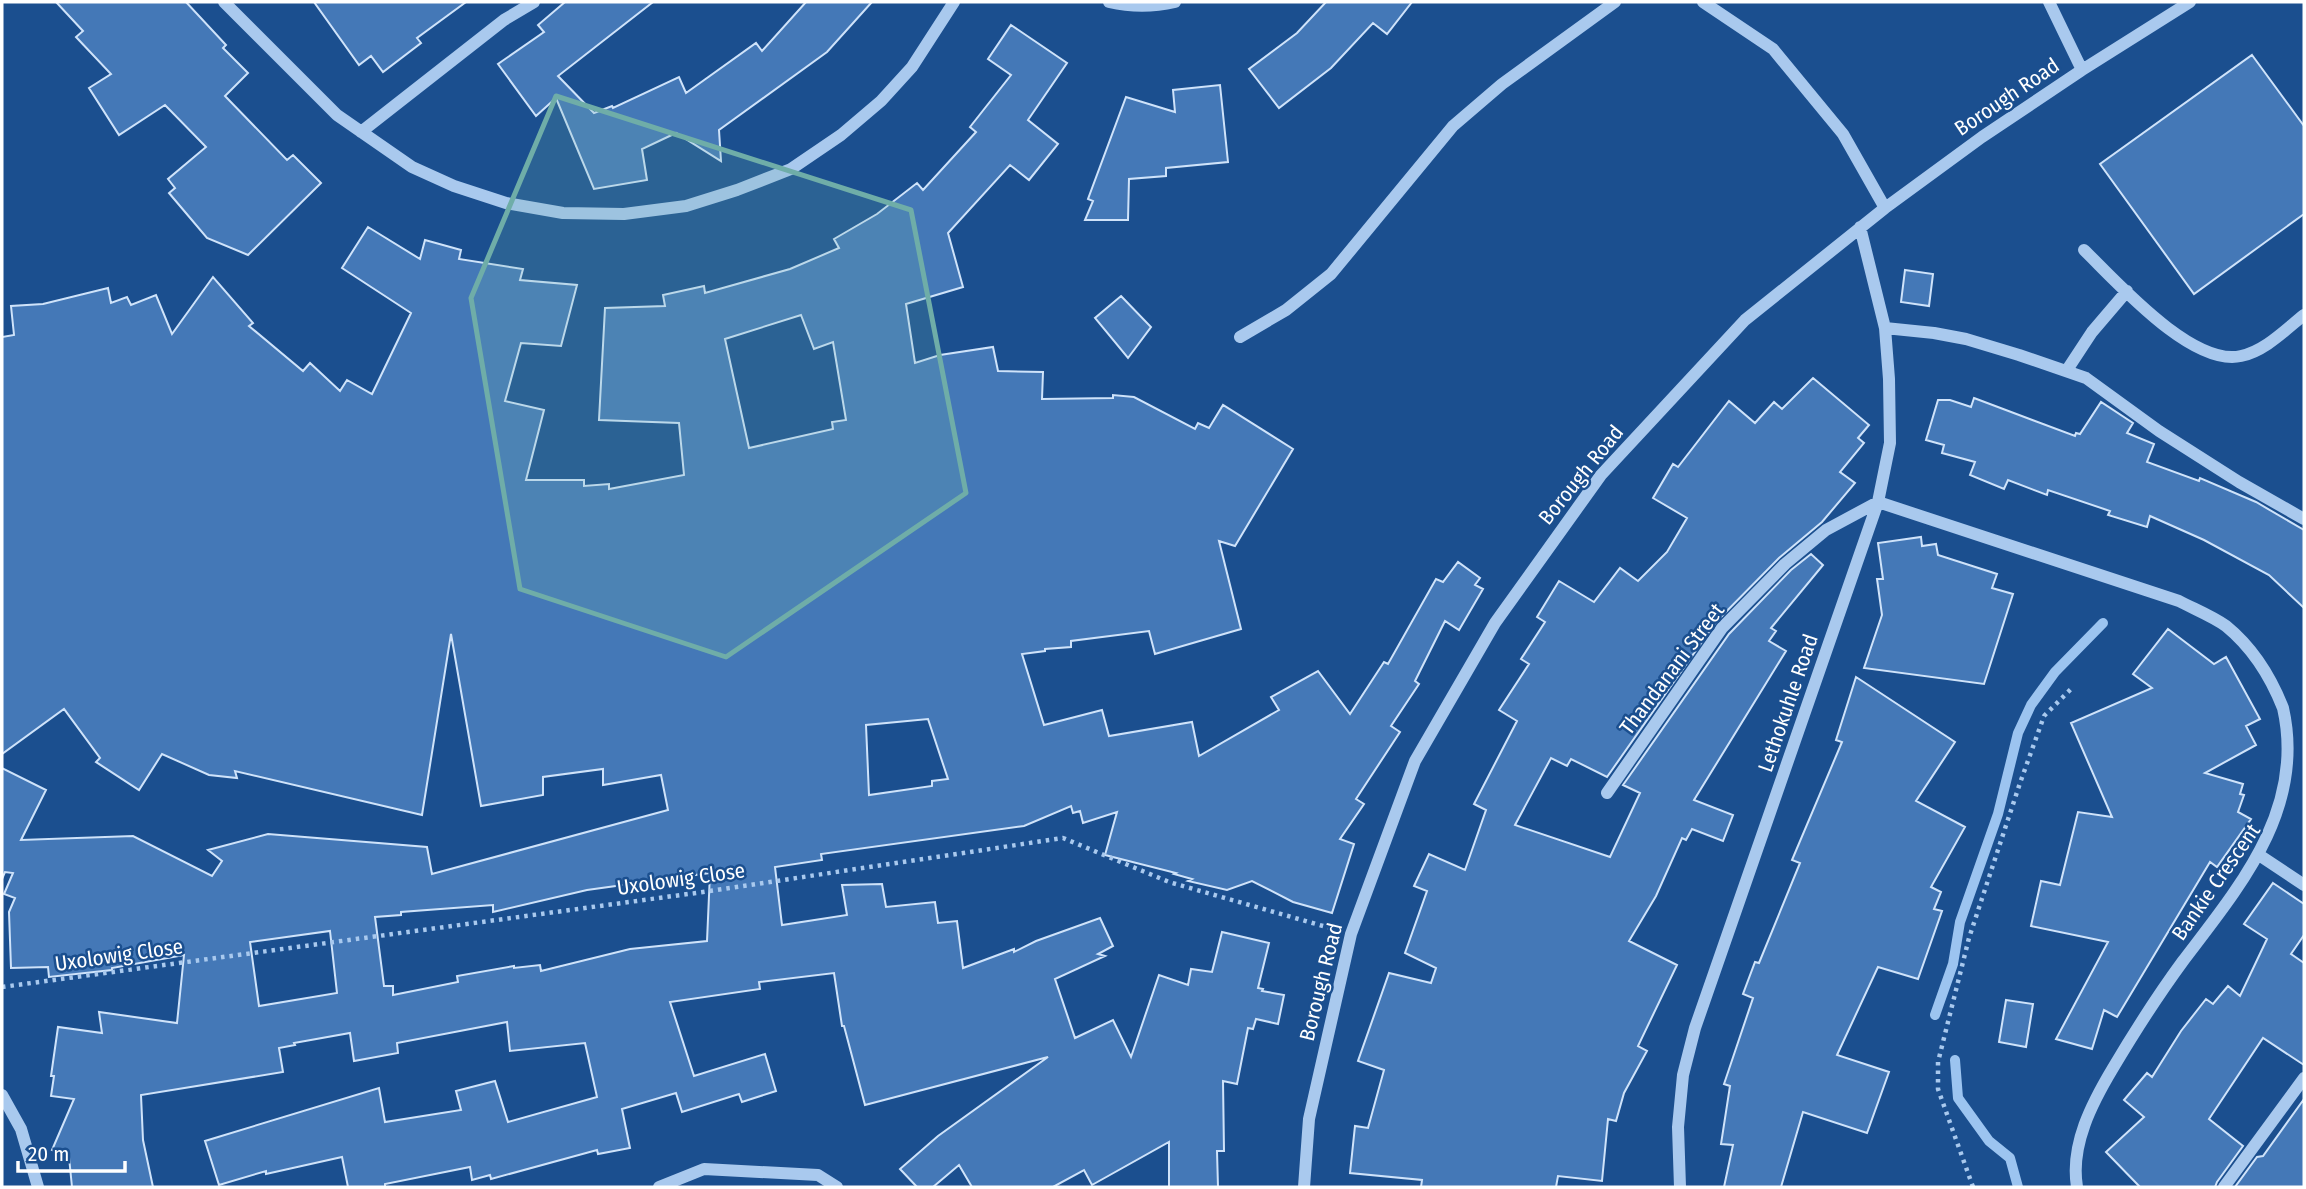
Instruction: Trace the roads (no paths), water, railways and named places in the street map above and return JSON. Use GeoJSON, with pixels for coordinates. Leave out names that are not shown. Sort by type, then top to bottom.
{"type":"FeatureCollection","features":[{"type":"Feature","properties":{"kind":"street"},"geometry":{"type":"LineString","coordinates":[[225,2],[337,115],[412,167],[454,186],[506,203],[563,213],[624,214],[686,206],[791,169],[841,135],[881,101],[912,67],[954,2]]}},
{"type":"Feature","properties":{"kind":"street"},"geometry":{"type":"LineString","coordinates":[[361,132],[504,20],[534,2]]}},
{"type":"Feature","properties":{"kind":"street"},"geometry":{"type":"LineString","coordinates":[[1109,2],[1156,6],[1175,2]]}},
{"type":"Feature","properties":{"kind":"street"},"geometry":{"type":"LineString","coordinates":[[1240,337],[1286,310],[1331,274],[1453,126],[1502,84],[1615,2]]}},
{"type":"Feature","properties":{"kind":"street"},"geometry":{"type":"LineString","coordinates":[[1703,2],[1773,48],[1843,134],[1885,208]]}},
{"type":"Feature","properties":{"kind":"street"},"geometry":{"type":"LineString","coordinates":[[2049,2],[2082,70]]}},
{"type":"Feature","properties":{"kind":"street","name":"Borough Road"},"geometry":{"type":"LineString","coordinates":[[1304,1187],[1309,1119],[1351,934],[1415,761],[1495,623],[1592,486],[1745,320],[1860,227],[1982,137],[2190,2]]}},
{"type":"Feature","properties":{"kind":"street","name":"Lethokuhle Road"},"geometry":{"type":"LineString","coordinates":[[1679,1187],[1678,1127],[1683,1075],[1695,1028],[1878,502],[1890,443],[1885,328],[1860,227]]}},
{"type":"Feature","properties":{"kind":"street"},"geometry":{"type":"LineString","coordinates":[[2084,250],[2166,327],[2192,345],[2227,358],[2254,352],[2304,315]]}},
{"type":"Feature","properties":{"kind":"street"},"geometry":{"type":"LineString","coordinates":[[2067,370],[2092,332],[2127,292]]}},
{"type":"Feature","properties":{"kind":"street"},"geometry":{"type":"LineString","coordinates":[[1885,328],[1934,333],[1966,340],[2086,378],[2216,467],[2304,519]]}},
{"type":"Feature","properties":{"kind":"street","name":"Thandanani Street"},"geometry":{"type":"LineString","coordinates":[[1606,793],[1722,628],[1785,564],[1816,538],[1878,502]]}},
{"type":"Feature","properties":{"kind":"street","name":"Bankie Crescent"},"geometry":{"type":"LineString","coordinates":[[1878,502],[2179,601],[2224,625],[2251,649],[2272,680],[2290,728],[2294,758],[2291,791],[2278,827],[2262,857],[2177,970],[2104,1083],[2089,1112],[2080,1140],[2075,1175],[2077,1187]]}},
{"type":"Feature","properties":{"kind":"street"},"geometry":{"type":"LineString","coordinates":[[2262,857],[2304,885]]}},
{"type":"Feature","properties":{"kind":"street"},"geometry":{"type":"LineString","coordinates":[[2224,1187],[2304,1078]]}},
{"type":"Feature","properties":{"kind":"street"},"geometry":{"type":"LineString","coordinates":[[2,1095],[21,1129],[38,1187]]}},
{"type":"Feature","properties":{"kind":"street"},"geometry":{"type":"LineString","coordinates":[[659,1187],[704,1169],[818,1175],[837,1187]]}},
{"type":"Feature","properties":{"kind":"waterway"},"geometry":{"type":"LineString","coordinates":[[1935,1015],[1953,964],[1960,922],[1998,814],[2018,733],[2031,705],[2055,672],[2103,623]]}},
{"type":"Feature","properties":{"kind":"waterway"},"geometry":{"type":"LineString","coordinates":[[1955,1060],[1958,1098],[1989,1141],[2010,1158],[2018,1187]]}}]}
